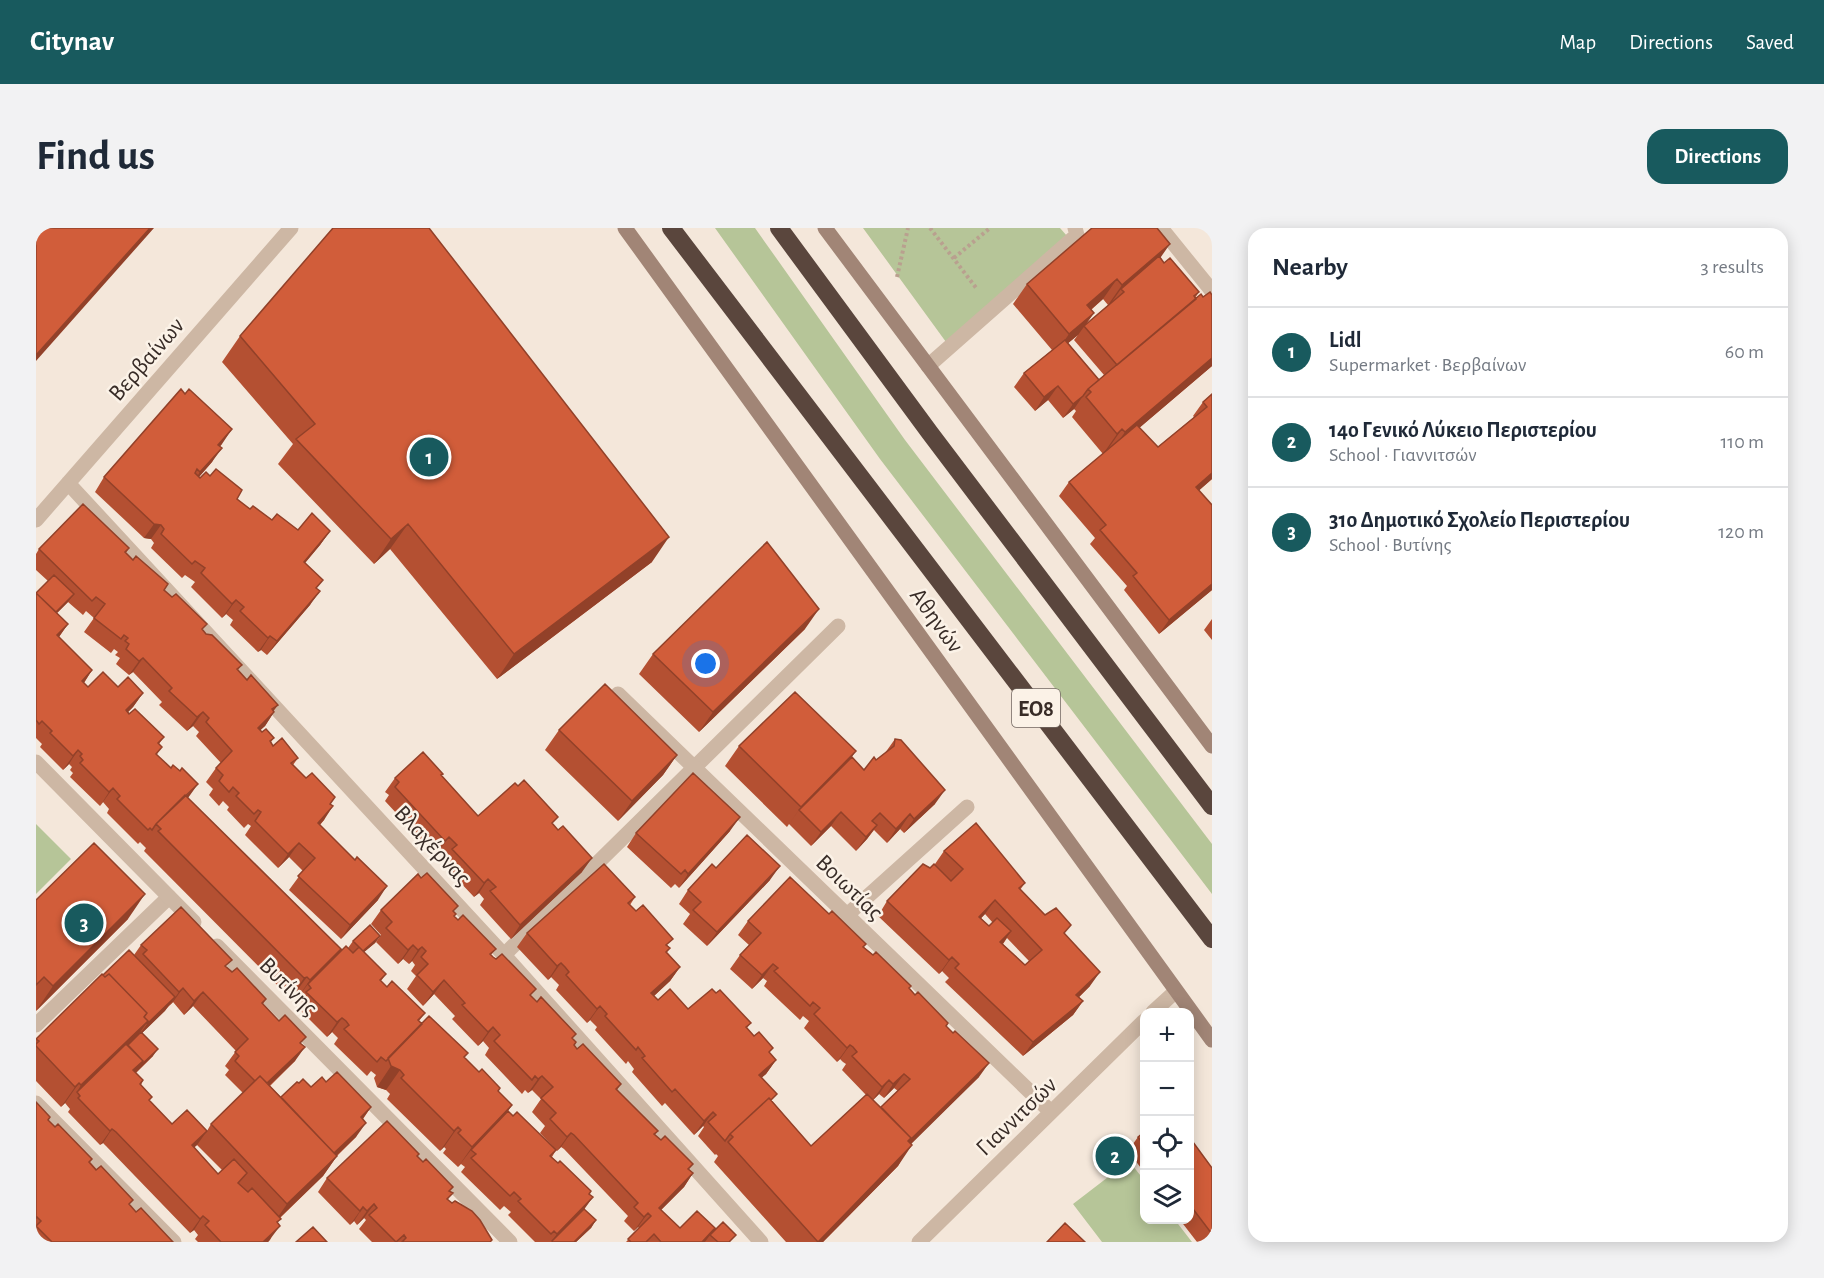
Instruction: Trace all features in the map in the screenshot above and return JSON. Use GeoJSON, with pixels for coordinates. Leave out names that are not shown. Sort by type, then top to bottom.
{"type":"FeatureCollection","features":[{"type":"Feature","properties":{"kind":"highway","name":"Αθηνών"},"geometry":{"type":"LineString","coordinates":[[671,228],[1212,939]]}},
{"type":"Feature","properties":{"kind":"highway"},"geometry":{"type":"LineString","coordinates":[[779,228],[930,433],[1212,806]]}},
{"type":"Feature","properties":{"kind":"main road","name":"Αθηνών"},"geometry":{"type":"LineString","coordinates":[[625,228],[1212,1040]]}},
{"type":"Feature","properties":{"kind":"main road"},"geometry":{"type":"LineString","coordinates":[[825,228],[1212,746]]}},
{"type":"Feature","properties":{"kind":"street","name":"Βερβαίνων"},"geometry":{"type":"LineString","coordinates":[[36,520],[291,228]]}},
{"type":"Feature","properties":{"kind":"street"},"geometry":{"type":"LineString","coordinates":[[928,366],[1077,236],[1075,228]]}},
{"type":"Feature","properties":{"kind":"street"},"geometry":{"type":"LineString","coordinates":[[1161,228],[1212,291]]}},
{"type":"Feature","properties":{"kind":"street","name":"Βλαχέρνας"},"geometry":{"type":"LineString","coordinates":[[68,483],[504,955],[761,1242]]}},
{"type":"Feature","properties":{"kind":"street"},"geometry":{"type":"LineString","coordinates":[[504,955],[838,626]]}},
{"type":"Feature","properties":{"kind":"street","name":"Βοιωτίας"},"geometry":{"type":"LineString","coordinates":[[618,694],[1052,1113]]}},
{"type":"Feature","properties":{"kind":"street","name":"Βυτίνης"},"geometry":{"type":"LineString","coordinates":[[36,762],[510,1242]]}},
{"type":"Feature","properties":{"kind":"street"},"geometry":{"type":"LineString","coordinates":[[847,915],[967,807]]}},
{"type":"Feature","properties":{"kind":"street"},"geometry":{"type":"LineString","coordinates":[[36,1025],[169,897]]}},
{"type":"Feature","properties":{"kind":"street"},"geometry":{"type":"LineString","coordinates":[[1158,1008],[1176,991]]}},
{"type":"Feature","properties":{"kind":"street","name":"Γιαννιτσών"},"geometry":{"type":"LineString","coordinates":[[920,1242],[1140,1025]]}},
{"type":"Feature","properties":{"kind":"street"},"geometry":{"type":"LineString","coordinates":[[36,1103],[174,1242]]}},
{"type":"Feature","properties":{"kind":"path"},"geometry":{"type":"LineString","coordinates":[[888,313],[908,228]]}},
{"type":"Feature","properties":{"kind":"path"},"geometry":{"type":"LineString","coordinates":[[930,228],[993,309]]}},
{"type":"Feature","properties":{"kind":"path"},"geometry":{"type":"LineString","coordinates":[[954,258],[990,228]]}},
{"type":"Feature","properties":{"kind":"green space"},"geometry":{"type":"Polygon","coordinates":[[[715,228],[755,228],[905,440],[1212,844],[1212,894],[880,459],[715,228]]]}},
{"type":"Feature","properties":{"kind":"green space"},"geometry":{"type":"Polygon","coordinates":[[[863,228],[1060,228],[1067,236],[946,342],[863,228]]]}},
{"type":"Feature","properties":{"kind":"green space"},"geometry":{"type":"Polygon","coordinates":[[[36,824],[71,859],[36,894],[36,824]]]}},
{"type":"Feature","properties":{"kind":"green space"},"geometry":{"type":"Polygon","coordinates":[[[1129,1161],[1140,1175],[1140,1224],[1178,1224],[1192,1242],[1102,1242],[1073,1204],[1129,1161]]]}},
{"type":"Feature","properties":{"kind":"building"},"geometry":{"type":"Polygon","coordinates":[[[36,228],[150,228],[36,355],[36,228]]]}},
{"type":"Feature","properties":{"kind":"building"},"geometry":{"type":"Polygon","coordinates":[[[333,228],[429,228],[669,537],[514,654],[408,524],[391,539],[296,439],[315,424],[240,336],[333,228]]]}},
{"type":"Feature","properties":{"kind":"building"},"geometry":{"type":"Polygon","coordinates":[[[1092,228],[1157,228],[1170,244],[1122,285],[1117,279],[1087,305],[1094,313],[1069,334],[1027,284],[1092,228]]]}},
{"type":"Feature","properties":{"kind":"building"},"geometry":{"type":"Polygon","coordinates":[[[1159,256],[1164,263],[1170,258],[1199,292],[1194,296],[1196,299],[1117,365],[1084,326],[1124,292],[1121,289],[1159,256]]]}},
{"type":"Feature","properties":{"kind":"building"},"geometry":{"type":"Polygon","coordinates":[[[1210,292],[1212,295],[1212,358],[1125,432],[1122,429],[1117,434],[1086,397],[1091,392],[1088,389],[1201,294],[1203,297],[1210,292]]]}},
{"type":"Feature","properties":{"kind":"building"},"geometry":{"type":"Polygon","coordinates":[[[1065,340],[1099,380],[1073,404],[1058,386],[1044,397],[1024,373],[1065,340]]]}},
{"type":"Feature","properties":{"kind":"building"},"geometry":{"type":"Polygon","coordinates":[[[181,389],[185,394],[189,389],[232,429],[218,445],[222,448],[200,472],[197,469],[195,473],[200,478],[206,472],[210,476],[216,469],[242,490],[237,499],[250,509],[253,506],[272,520],[277,514],[298,530],[312,513],[330,531],[304,562],[323,580],[316,588],[320,591],[277,641],[270,636],[268,638],[240,611],[244,607],[236,600],[232,604],[201,573],[205,568],[195,561],[192,564],[161,534],[164,529],[161,525],[154,524],[104,477],[181,389]]]}},
{"type":"Feature","properties":{"kind":"building"},"geometry":{"type":"Polygon","coordinates":[[[1212,394],[1212,473],[1196,487],[1212,505],[1212,584],[1169,620],[1133,576],[1137,573],[1100,530],[1106,525],[1069,482],[1137,425],[1158,447],[1207,407],[1203,402],[1212,394]]]}},
{"type":"Feature","properties":{"kind":"building"},"geometry":{"type":"Polygon","coordinates":[[[83,504],[129,548],[125,552],[133,560],[136,556],[168,584],[164,590],[172,597],[176,594],[207,624],[202,629],[206,634],[212,635],[242,665],[237,669],[247,680],[251,675],[278,705],[272,709],[274,712],[258,728],[262,732],[266,729],[274,738],[270,741],[273,746],[282,738],[298,758],[291,763],[306,778],[312,773],[335,797],[330,804],[333,806],[318,823],[355,860],[357,857],[387,886],[350,925],[298,876],[315,858],[299,843],[288,854],[255,821],[261,812],[258,810],[254,814],[236,796],[239,793],[233,787],[229,792],[219,781],[223,775],[216,768],[232,751],[206,722],[209,718],[203,712],[197,717],[169,691],[172,688],[143,658],[139,661],[126,649],[129,644],[125,641],[128,638],[124,635],[121,639],[94,618],[105,604],[96,597],[92,601],[39,549],[83,504]]]}},
{"type":"Feature","properties":{"kind":"building"},"geometry":{"type":"Polygon","coordinates":[[[767,542],[819,609],[713,712],[653,654],[767,542]]]}},
{"type":"Feature","properties":{"kind":"building"},"geometry":{"type":"Polygon","coordinates":[[[54,575],[74,594],[56,612],[36,593],[54,575]]]}},
{"type":"Feature","properties":{"kind":"building"},"geometry":{"type":"Polygon","coordinates":[[[36,593],[68,624],[57,635],[92,670],[82,681],[88,687],[103,672],[118,687],[128,677],[143,693],[126,710],[129,714],[135,709],[164,737],[158,743],[162,747],[156,754],[171,768],[173,765],[180,771],[182,768],[198,784],[152,830],[150,828],[148,830],[117,799],[120,796],[113,788],[109,792],[80,763],[83,760],[78,750],[73,756],[50,733],[52,731],[42,721],[39,724],[36,720],[36,593]]]}},
{"type":"Feature","properties":{"kind":"building"},"geometry":{"type":"Polygon","coordinates":[[[605,684],[677,755],[632,801],[559,730],[605,684]]]}},
{"type":"Feature","properties":{"kind":"building"},"geometry":{"type":"Polygon","coordinates":[[[795,692],[856,751],[801,807],[739,746],[795,692]]]}},
{"type":"Feature","properties":{"kind":"building"},"geometry":{"type":"Polygon","coordinates":[[[895,739],[901,740],[945,790],[914,819],[910,814],[896,829],[880,813],[872,821],[877,825],[866,837],[841,812],[821,832],[799,810],[852,757],[864,770],[874,757],[876,760],[894,746],[895,739]]]}},
{"type":"Feature","properties":{"kind":"building"},"geometry":{"type":"Polygon","coordinates":[[[423,752],[478,816],[515,783],[518,786],[524,780],[558,817],[552,823],[558,830],[563,826],[592,858],[520,925],[490,891],[496,887],[488,879],[484,883],[452,849],[457,845],[449,837],[445,841],[395,787],[399,782],[395,778],[423,752]]]}},
{"type":"Feature","properties":{"kind":"building"},"geometry":{"type":"Polygon","coordinates":[[[693,773],[740,817],[688,874],[685,870],[681,874],[636,833],[693,773]]]}},
{"type":"Feature","properties":{"kind":"building"},"geometry":{"type":"Polygon","coordinates":[[[185,795],[341,949],[310,980],[307,977],[304,978],[158,831],[161,829],[156,824],[185,795]]]}},
{"type":"Feature","properties":{"kind":"building"},"geometry":{"type":"Polygon","coordinates":[[[976,823],[1025,883],[1019,888],[1045,915],[1056,908],[1071,925],[1064,933],[1100,972],[1076,995],[1083,1001],[1033,1042],[955,968],[959,964],[952,957],[949,960],[887,901],[923,864],[930,868],[934,864],[951,881],[963,869],[944,851],[976,823]],[[995,900],[979,917],[989,926],[997,918],[1011,931],[1000,942],[1025,965],[1042,950],[995,900]]]}},
{"type":"Feature","properties":{"kind":"building"},"geometry":{"type":"Polygon","coordinates":[[[747,835],[780,866],[717,932],[693,910],[701,902],[688,890],[712,864],[716,868],[747,835]]]}},
{"type":"Feature","properties":{"kind":"building"},"geometry":{"type":"Polygon","coordinates":[[[94,843],[145,894],[53,986],[44,977],[36,985],[36,900],[94,843]]]}},
{"type":"Feature","properties":{"kind":"building"},"geometry":{"type":"Polygon","coordinates":[[[604,864],[635,897],[628,903],[636,911],[643,905],[673,939],[666,945],[670,948],[666,952],[680,967],[651,993],[658,1000],[670,989],[688,1009],[712,989],[716,993],[720,990],[751,1023],[746,1027],[754,1036],[759,1032],[773,1048],[769,1052],[776,1060],[759,1075],[777,1094],[771,1100],[769,1098],[725,1141],[708,1122],[716,1115],[713,1112],[704,1121],[675,1089],[672,1092],[642,1058],[645,1056],[638,1047],[636,1050],[605,1016],[607,1014],[600,1006],[597,1009],[566,975],[569,972],[565,967],[561,963],[557,966],[527,933],[604,864]]]}},
{"type":"Feature","properties":{"kind":"building"},"geometry":{"type":"Polygon","coordinates":[[[427,873],[458,906],[453,911],[456,914],[454,916],[458,920],[463,915],[496,949],[490,954],[496,959],[502,954],[536,989],[530,995],[537,1002],[541,997],[576,1034],[572,1038],[576,1042],[574,1045],[577,1049],[583,1044],[621,1084],[616,1089],[658,1131],[654,1134],[661,1140],[665,1136],[693,1164],[688,1169],[693,1173],[659,1208],[680,1228],[697,1211],[715,1228],[702,1242],[661,1242],[654,1234],[646,1242],[631,1242],[628,1239],[651,1216],[648,1213],[644,1217],[634,1207],[638,1203],[574,1135],[571,1133],[567,1137],[550,1119],[556,1113],[541,1098],[553,1087],[542,1076],[538,1079],[535,1076],[532,1080],[494,1041],[500,1035],[493,1027],[488,1032],[462,1005],[465,1003],[444,980],[433,992],[417,975],[428,964],[421,957],[426,951],[422,947],[418,950],[413,945],[408,950],[386,928],[392,922],[381,910],[418,874],[421,878],[427,873]]]}},
{"type":"Feature","properties":{"kind":"building"},"geometry":{"type":"Polygon","coordinates":[[[790,877],[829,914],[832,911],[866,944],[863,947],[873,955],[876,952],[911,986],[909,988],[915,995],[918,992],[948,1023],[946,1026],[953,1033],[955,1031],[989,1063],[908,1142],[911,1138],[881,1107],[910,1079],[904,1074],[893,1084],[889,1080],[882,1087],[852,1056],[857,1052],[853,1047],[850,1045],[847,1048],[814,1014],[820,1008],[813,1002],[810,1006],[774,971],[778,968],[773,964],[762,975],[740,955],[761,933],[748,921],[790,877]]]}},
{"type":"Feature","properties":{"kind":"building"},"geometry":{"type":"Polygon","coordinates":[[[181,907],[232,960],[225,966],[232,972],[237,968],[266,999],[262,1003],[279,1021],[285,1015],[306,1037],[300,1043],[305,1047],[267,1083],[260,1076],[255,1081],[235,1061],[239,1056],[235,1052],[248,1039],[203,992],[194,1001],[183,988],[179,992],[143,954],[147,950],[141,945],[181,907]]]}},
{"type":"Feature","properties":{"kind":"building"},"geometry":{"type":"Polygon","coordinates":[[[370,925],[380,936],[363,951],[353,941],[370,925]]]}},
{"type":"Feature","properties":{"kind":"building"},"geometry":{"type":"Polygon","coordinates":[[[346,946],[353,953],[359,947],[386,974],[380,980],[387,987],[392,981],[425,1013],[418,1020],[422,1024],[386,1061],[381,1057],[377,1062],[344,1029],[349,1025],[346,1021],[342,1018],[337,1022],[306,992],[311,988],[308,984],[346,946]]]}},
{"type":"Feature","properties":{"kind":"building"},"geometry":{"type":"Polygon","coordinates":[[[129,950],[175,997],[147,1024],[148,1021],[144,1017],[147,1013],[109,974],[105,977],[103,975],[129,950]]]}},
{"type":"Feature","properties":{"kind":"building"},"geometry":{"type":"Polygon","coordinates":[[[102,974],[105,977],[109,974],[147,1013],[144,1017],[148,1021],[81,1085],[79,1083],[75,1087],[36,1046],[39,1041],[36,1039],[102,974]]]}},
{"type":"Feature","properties":{"kind":"building"},"geometry":{"type":"Polygon","coordinates":[[[429,1016],[468,1053],[464,1057],[479,1072],[482,1069],[512,1105],[472,1147],[458,1133],[461,1130],[458,1127],[454,1131],[401,1078],[404,1075],[400,1070],[391,1066],[388,1058],[429,1016]]]}},
{"type":"Feature","properties":{"kind":"building"},"geometry":{"type":"Polygon","coordinates":[[[141,1032],[158,1049],[138,1068],[143,1061],[128,1045],[141,1032]]]}},
{"type":"Feature","properties":{"kind":"building"},"geometry":{"type":"Polygon","coordinates":[[[126,1044],[143,1061],[133,1070],[143,1080],[140,1084],[152,1097],[149,1100],[172,1124],[187,1110],[207,1131],[192,1145],[218,1174],[234,1159],[247,1173],[238,1183],[248,1192],[252,1188],[281,1219],[277,1222],[280,1226],[263,1242],[221,1242],[205,1225],[209,1221],[203,1216],[200,1219],[116,1132],[112,1129],[110,1131],[78,1098],[80,1096],[77,1092],[126,1044]]]}},
{"type":"Feature","properties":{"kind":"building"},"geometry":{"type":"Polygon","coordinates":[[[337,1072],[371,1107],[361,1117],[366,1123],[334,1153],[281,1097],[303,1079],[311,1087],[322,1077],[326,1082],[337,1072]]]}},
{"type":"Feature","properties":{"kind":"building"},"geometry":{"type":"Polygon","coordinates":[[[260,1076],[337,1156],[287,1204],[211,1124],[260,1076]]]}},
{"type":"Feature","properties":{"kind":"building"},"geometry":{"type":"Polygon","coordinates":[[[867,1094],[911,1138],[908,1141],[912,1145],[818,1242],[728,1142],[733,1137],[730,1134],[769,1098],[811,1146],[867,1094]]]}},
{"type":"Feature","properties":{"kind":"building"},"geometry":{"type":"Polygon","coordinates":[[[36,1102],[50,1117],[48,1120],[55,1127],[58,1124],[92,1159],[89,1162],[96,1170],[101,1166],[133,1200],[129,1204],[136,1212],[141,1208],[173,1242],[52,1242],[36,1226],[41,1221],[36,1218],[36,1102]]]}},
{"type":"Feature","properties":{"kind":"building"},"geometry":{"type":"Polygon","coordinates":[[[508,1111],[513,1116],[517,1112],[556,1150],[550,1156],[558,1163],[560,1161],[591,1191],[589,1194],[593,1197],[557,1234],[554,1231],[551,1234],[518,1201],[521,1199],[514,1192],[510,1196],[471,1158],[476,1154],[471,1150],[508,1111]]]}},
{"type":"Feature","properties":{"kind":"building"},"geometry":{"type":"Polygon","coordinates":[[[387,1121],[419,1154],[417,1156],[423,1162],[426,1159],[453,1187],[449,1191],[453,1193],[447,1199],[472,1211],[492,1240],[490,1242],[402,1242],[406,1238],[404,1235],[396,1242],[369,1215],[377,1208],[374,1204],[367,1211],[363,1207],[360,1211],[327,1178],[387,1121]]]}},
{"type":"Feature","properties":{"kind":"building"},"geometry":{"type":"Polygon","coordinates":[[[1194,1143],[1212,1168],[1212,1234],[1194,1210],[1194,1143]]]}},
{"type":"Feature","properties":{"kind":"building"},"geometry":{"type":"Polygon","coordinates":[[[584,1209],[596,1220],[574,1242],[553,1242],[552,1241],[584,1209]]]}},
{"type":"Feature","properties":{"kind":"building"},"geometry":{"type":"Polygon","coordinates":[[[723,1222],[736,1235],[729,1242],[718,1242],[710,1235],[723,1222]]]}},
{"type":"Feature","properties":{"kind":"building"},"geometry":{"type":"Polygon","coordinates":[[[1065,1223],[1085,1242],[1047,1242],[1065,1223]]]}},
{"type":"Feature","properties":{"kind":"building"},"geometry":{"type":"Polygon","coordinates":[[[313,1227],[327,1242],[296,1242],[313,1227]]]}},
{"type":"Feature","properties":{"kind":"place","name":"Lidl"},"geometry":{"type":"Point","coordinates":[429,457]}},
{"type":"Feature","properties":{"kind":"place","name":"31ο Δημοτικό Σχολείο Περιστερίου"},"geometry":{"type":"Point","coordinates":[84,923]}},
{"type":"Feature","properties":{"kind":"place","name":"14ο Γενικό Λύκειο Περιστερίου"},"geometry":{"type":"Point","coordinates":[1115,1156]}}]}
